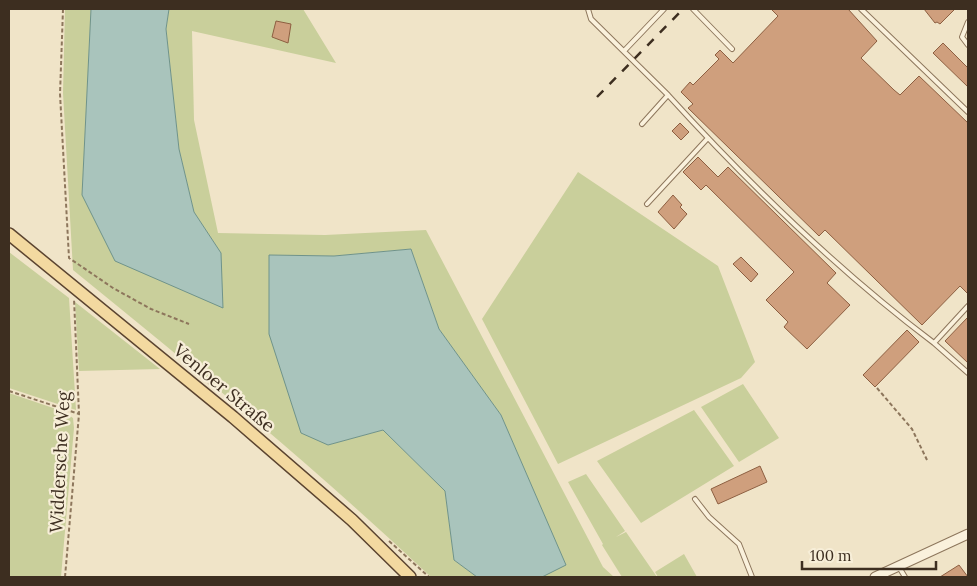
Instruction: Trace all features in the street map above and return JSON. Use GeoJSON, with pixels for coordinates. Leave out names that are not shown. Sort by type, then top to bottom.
{"type":"FeatureCollection","features":[{"type":"Feature","properties":{"kind":"main road","name":"Venloer Straße"},"geometry":{"type":"LineString","coordinates":[[9,234],[233,417],[352,520],[410,577]]}},
{"type":"Feature","properties":{"kind":"street"},"geometry":{"type":"LineString","coordinates":[[874,577],[968,534]]}},
{"type":"Feature","properties":{"kind":"lane"},"geometry":{"type":"LineString","coordinates":[[588,9],[592,19],[668,94],[708,138],[828,255],[968,373]]}},
{"type":"Feature","properties":{"kind":"lane"},"geometry":{"type":"LineString","coordinates":[[624,51],[664,9]]}},
{"type":"Feature","properties":{"kind":"lane"},"geometry":{"type":"LineString","coordinates":[[694,9],[732,49]]}},
{"type":"Feature","properties":{"kind":"lane"},"geometry":{"type":"LineString","coordinates":[[861,9],[968,112]]}},
{"type":"Feature","properties":{"kind":"lane"},"geometry":{"type":"LineString","coordinates":[[968,22],[962,37],[968,45]]}},
{"type":"Feature","properties":{"kind":"lane"},"geometry":{"type":"LineString","coordinates":[[642,124],[668,94]]}},
{"type":"Feature","properties":{"kind":"lane"},"geometry":{"type":"LineString","coordinates":[[648,204],[708,138]]}},
{"type":"Feature","properties":{"kind":"lane"},"geometry":{"type":"LineString","coordinates":[[934,343],[968,306]]}},
{"type":"Feature","properties":{"kind":"lane"},"geometry":{"type":"LineString","coordinates":[[695,499],[709,516],[739,544],[752,577]]}},
{"type":"Feature","properties":{"kind":"lane"},"geometry":{"type":"LineString","coordinates":[[899,567],[906,577]]}},
{"type":"Feature","properties":{"kind":"path"},"geometry":{"type":"LineString","coordinates":[[63,9],[60,94],[69,258],[113,288],[151,309],[189,324]]}},
{"type":"Feature","properties":{"kind":"path","name":"Widdersche Weg"},"geometry":{"type":"LineString","coordinates":[[65,577],[79,414],[73,305],[75,289]]}},
{"type":"Feature","properties":{"kind":"path"},"geometry":{"type":"LineString","coordinates":[[877,388],[912,429],[927,460]]}},
{"type":"Feature","properties":{"kind":"path"},"geometry":{"type":"LineString","coordinates":[[9,391],[79,414]]}},
{"type":"Feature","properties":{"kind":"path"},"geometry":{"type":"LineString","coordinates":[[384,537],[429,577]]}},
{"type":"Feature","properties":{"kind":"green space"},"geometry":{"type":"Polygon","coordinates":[[[65,9],[91,9],[82,195],[221,253],[194,212],[179,149],[166,29],[169,9],[303,9],[336,63],[192,31],[194,120],[218,233],[325,235],[426,230],[603,567],[614,577],[542,577],[565,564],[501,415],[439,329],[411,249],[334,256],[269,255],[328,445],[383,430],[445,491],[454,560],[477,577],[431,577],[344,497],[255,420],[73,270],[63,93],[65,9]]]}},
{"type":"Feature","properties":{"kind":"green space"},"geometry":{"type":"Polygon","coordinates":[[[578,172],[718,266],[755,362],[741,378],[558,464],[482,319],[578,172]]]}},
{"type":"Feature","properties":{"kind":"green space"},"geometry":{"type":"Polygon","coordinates":[[[9,252],[69,298],[76,410],[9,388],[9,252]]]}},
{"type":"Feature","properties":{"kind":"green space"},"geometry":{"type":"Polygon","coordinates":[[[75,302],[160,369],[79,371],[75,302]]]}},
{"type":"Feature","properties":{"kind":"green space"},"geometry":{"type":"Polygon","coordinates":[[[743,384],[779,438],[739,462],[701,407],[743,384]]]}},
{"type":"Feature","properties":{"kind":"green space"},"geometry":{"type":"Polygon","coordinates":[[[9,393],[62,411],[73,418],[74,428],[61,577],[9,577],[9,393]]]}},
{"type":"Feature","properties":{"kind":"green space"},"geometry":{"type":"Polygon","coordinates":[[[694,410],[734,466],[641,523],[597,461],[694,410]]]}},
{"type":"Feature","properties":{"kind":"green space"},"geometry":{"type":"Polygon","coordinates":[[[586,474],[625,531],[616,537],[626,532],[657,577],[622,577],[602,545],[568,482],[586,474]]]}},
{"type":"Feature","properties":{"kind":"green space"},"geometry":{"type":"Polygon","coordinates":[[[684,554],[697,577],[658,577],[655,572],[684,554]]]}},
{"type":"Feature","properties":{"kind":"water"},"geometry":{"type":"Polygon","coordinates":[[[91,9],[169,9],[166,29],[179,149],[194,212],[221,253],[223,308],[115,261],[82,195],[91,9]]]}},
{"type":"Feature","properties":{"kind":"water"},"geometry":{"type":"Polygon","coordinates":[[[411,249],[439,329],[501,415],[566,565],[542,577],[477,577],[454,560],[445,491],[383,430],[328,445],[301,433],[269,334],[269,255],[334,256],[411,249]]]}},
{"type":"Feature","properties":{"kind":"building"},"geometry":{"type":"Polygon","coordinates":[[[771,9],[848,9],[877,41],[861,58],[894,90],[900,95],[919,76],[968,123],[968,294],[960,286],[922,325],[825,230],[819,236],[688,108],[693,104],[681,92],[690,82],[693,85],[719,59],[715,55],[720,50],[733,63],[778,16],[771,9]]]}},
{"type":"Feature","properties":{"kind":"building"},"geometry":{"type":"Polygon","coordinates":[[[924,9],[955,9],[940,24],[935,23],[924,9]]]}},
{"type":"Feature","properties":{"kind":"building"},"geometry":{"type":"Polygon","coordinates":[[[276,21],[291,24],[288,43],[272,37],[276,21]]]}},
{"type":"Feature","properties":{"kind":"building"},"geometry":{"type":"Polygon","coordinates":[[[943,43],[968,68],[968,87],[933,53],[943,43]]]}},
{"type":"Feature","properties":{"kind":"building"},"geometry":{"type":"Polygon","coordinates":[[[680,123],[689,132],[681,140],[672,131],[680,123]]]}},
{"type":"Feature","properties":{"kind":"building"},"geometry":{"type":"Polygon","coordinates":[[[698,157],[718,177],[728,167],[836,273],[827,283],[850,305],[807,349],[784,327],[788,322],[766,300],[794,272],[706,185],[701,190],[683,172],[698,157]]]}},
{"type":"Feature","properties":{"kind":"building"},"geometry":{"type":"Polygon","coordinates":[[[673,195],[687,214],[674,229],[658,212],[673,195]]]}},
{"type":"Feature","properties":{"kind":"building"},"geometry":{"type":"Polygon","coordinates":[[[741,257],[758,274],[751,282],[733,264],[741,257]]]}},
{"type":"Feature","properties":{"kind":"building"},"geometry":{"type":"Polygon","coordinates":[[[968,317],[968,363],[945,341],[968,317]]]}},
{"type":"Feature","properties":{"kind":"building"},"geometry":{"type":"Polygon","coordinates":[[[907,330],[919,342],[875,387],[863,375],[907,330]]]}},
{"type":"Feature","properties":{"kind":"building"},"geometry":{"type":"Polygon","coordinates":[[[760,466],[767,482],[718,504],[711,489],[760,466]]]}},
{"type":"Feature","properties":{"kind":"building"},"geometry":{"type":"Polygon","coordinates":[[[959,565],[968,577],[940,577],[959,565]]]}},
{"type":"Feature","properties":{"kind":"railway"},"geometry":{"type":"LineString","coordinates":[[597,97],[683,9]]}}]}
